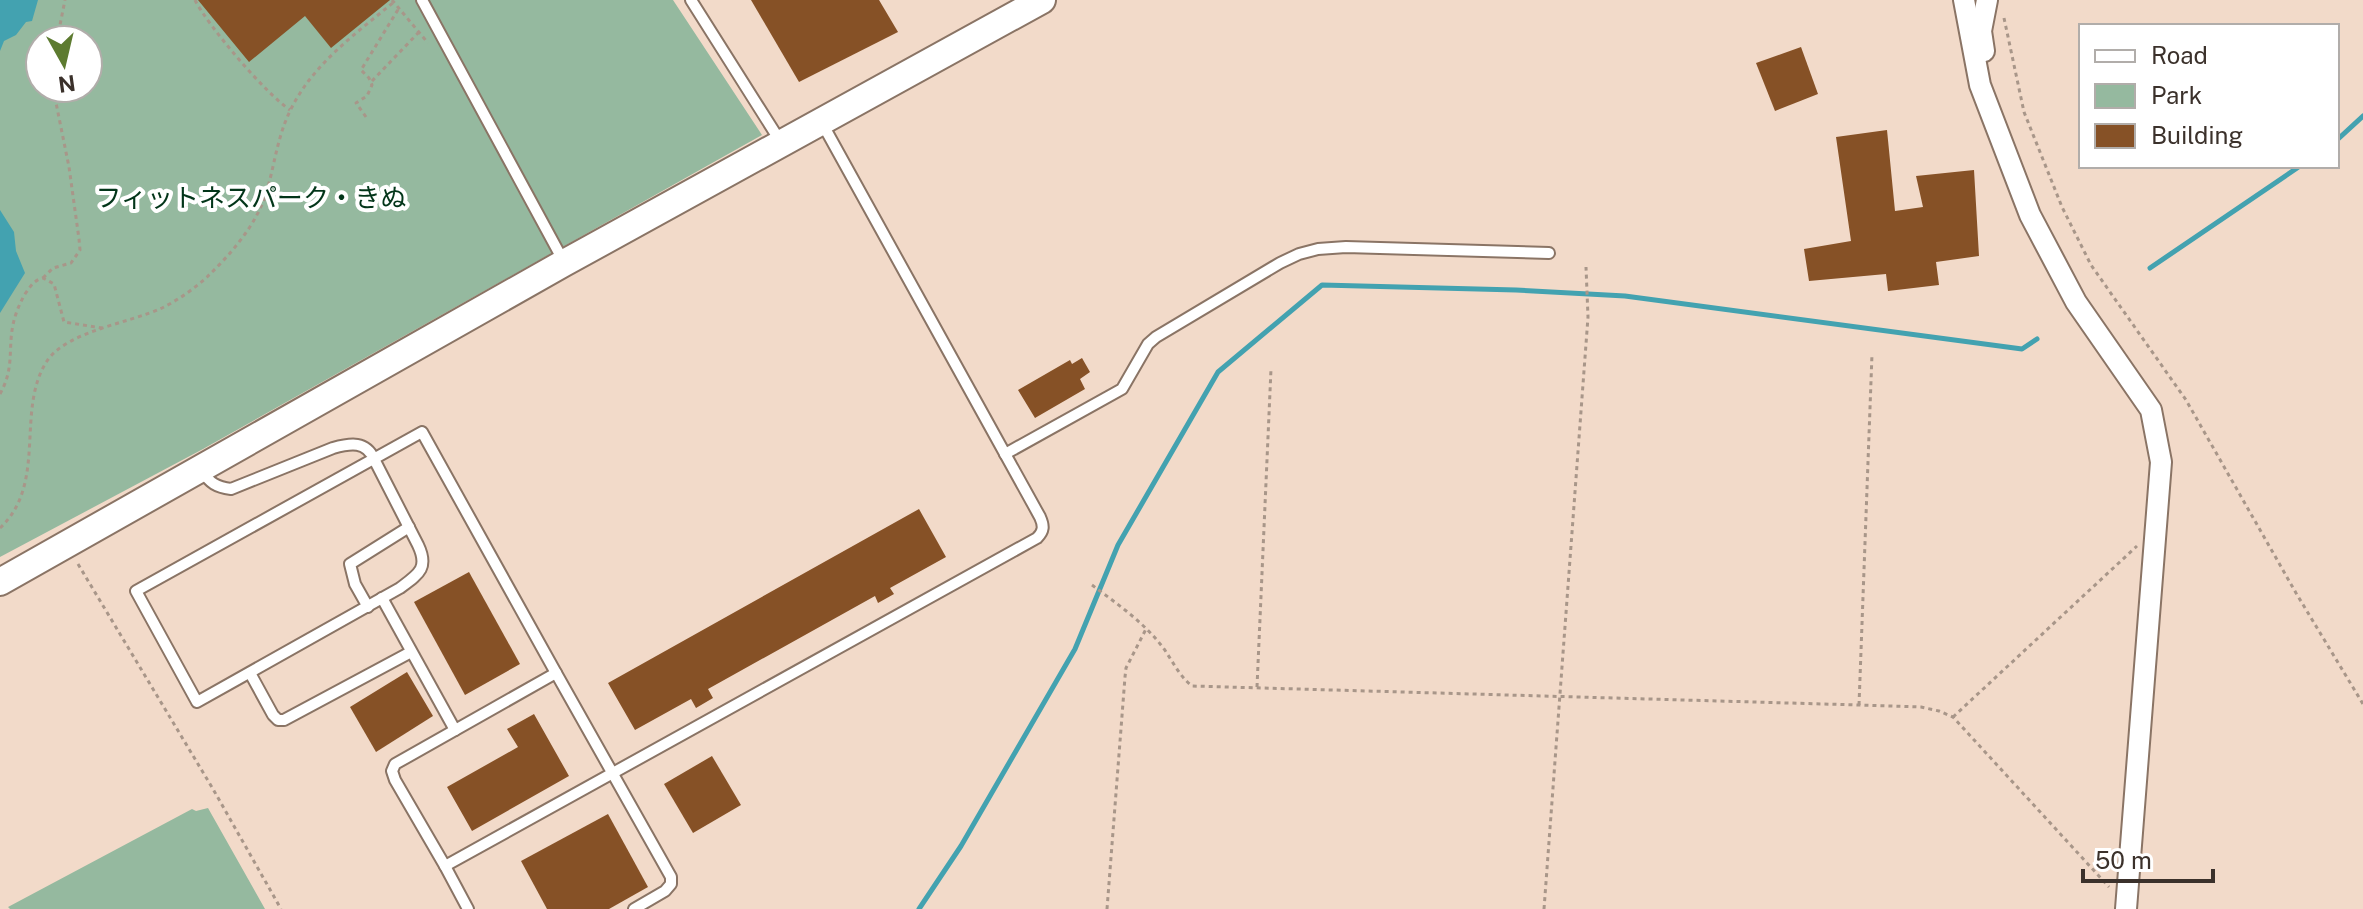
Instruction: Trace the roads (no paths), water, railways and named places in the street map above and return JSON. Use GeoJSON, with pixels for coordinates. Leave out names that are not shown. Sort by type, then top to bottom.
{"type":"FeatureCollection","features":[{"type":"Feature","properties":{"kind":"street"},"geometry":{"type":"LineString","coordinates":[[0,582],[564,263],[1042,0]]}},
{"type":"Feature","properties":{"kind":"street"},"geometry":{"type":"LineString","coordinates":[[1964,0],[1980,85],[2030,215],[2076,302],[2151,410],[2161,462],[2126,906]]}},
{"type":"Feature","properties":{"kind":"street"},"geometry":{"type":"LineString","coordinates":[[1987,0],[1981,31],[1995,126]]}},
{"type":"Feature","properties":{"kind":"lane"},"geometry":{"type":"LineString","coordinates":[[422,0],[564,263]]}},
{"type":"Feature","properties":{"kind":"lane"},"geometry":{"type":"LineString","coordinates":[[691,0],[782,145]]}},
{"type":"Feature","properties":{"kind":"lane"},"geometry":{"type":"LineString","coordinates":[[445,866],[1037,538],[1042,532],[1043,525],[1005,454],[822,123]]}},
{"type":"Feature","properties":{"kind":"lane"},"geometry":{"type":"LineString","coordinates":[[1005,454],[1122,389],[1148,344],[1156,337],[1299,254],[1346,247],[1549,253]]}},
{"type":"Feature","properties":{"kind":"lane"},"geometry":{"type":"LineString","coordinates":[[201,470],[210,482],[231,489],[347,444],[366,447],[374,459],[424,558],[422,568],[414,578],[197,702],[136,591],[374,459],[422,432],[671,877],[671,884],[665,891],[634,909]]}},
{"type":"Feature","properties":{"kind":"lane"},"geometry":{"type":"LineString","coordinates":[[368,607],[355,584],[350,564],[409,527]]}},
{"type":"Feature","properties":{"kind":"lane"},"geometry":{"type":"LineString","coordinates":[[382,598],[455,730]]}},
{"type":"Feature","properties":{"kind":"lane"},"geometry":{"type":"LineString","coordinates":[[250,673],[273,715],[278,720],[284,720],[411,652]]}},
{"type":"Feature","properties":{"kind":"lane"},"geometry":{"type":"LineString","coordinates":[[468,909],[392,771],[395,764],[556,673]]}},
{"type":"Feature","properties":{"kind":"water"},"geometry":{"type":"Polygon","coordinates":[[[0,0],[38,0],[32,21],[26,22],[16,35],[4,41],[0,51],[0,0]]]}},
{"type":"Feature","properties":{"kind":"water"},"geometry":{"type":"Polygon","coordinates":[[[0,210],[14,232],[16,251],[25,273],[0,313],[0,210]]]}},
{"type":"Feature","properties":{"kind":"waterway"},"geometry":{"type":"LineString","coordinates":[[2339,138],[2363,116]]}},
{"type":"Feature","properties":{"kind":"waterway"},"geometry":{"type":"LineString","coordinates":[[2150,268],[2297,168]]}},
{"type":"Feature","properties":{"kind":"waterway"},"geometry":{"type":"LineString","coordinates":[[919,909],[961,846],[1075,649],[1118,545],[1218,372],[1322,285],[1625,296],[2022,349],[2037,339]]}},
{"type":"Feature","properties":{"kind":"park label","name":"フィットネスパーク・きぬ"},"geometry":{"type":"Point","coordinates":[251,197]}}]}
